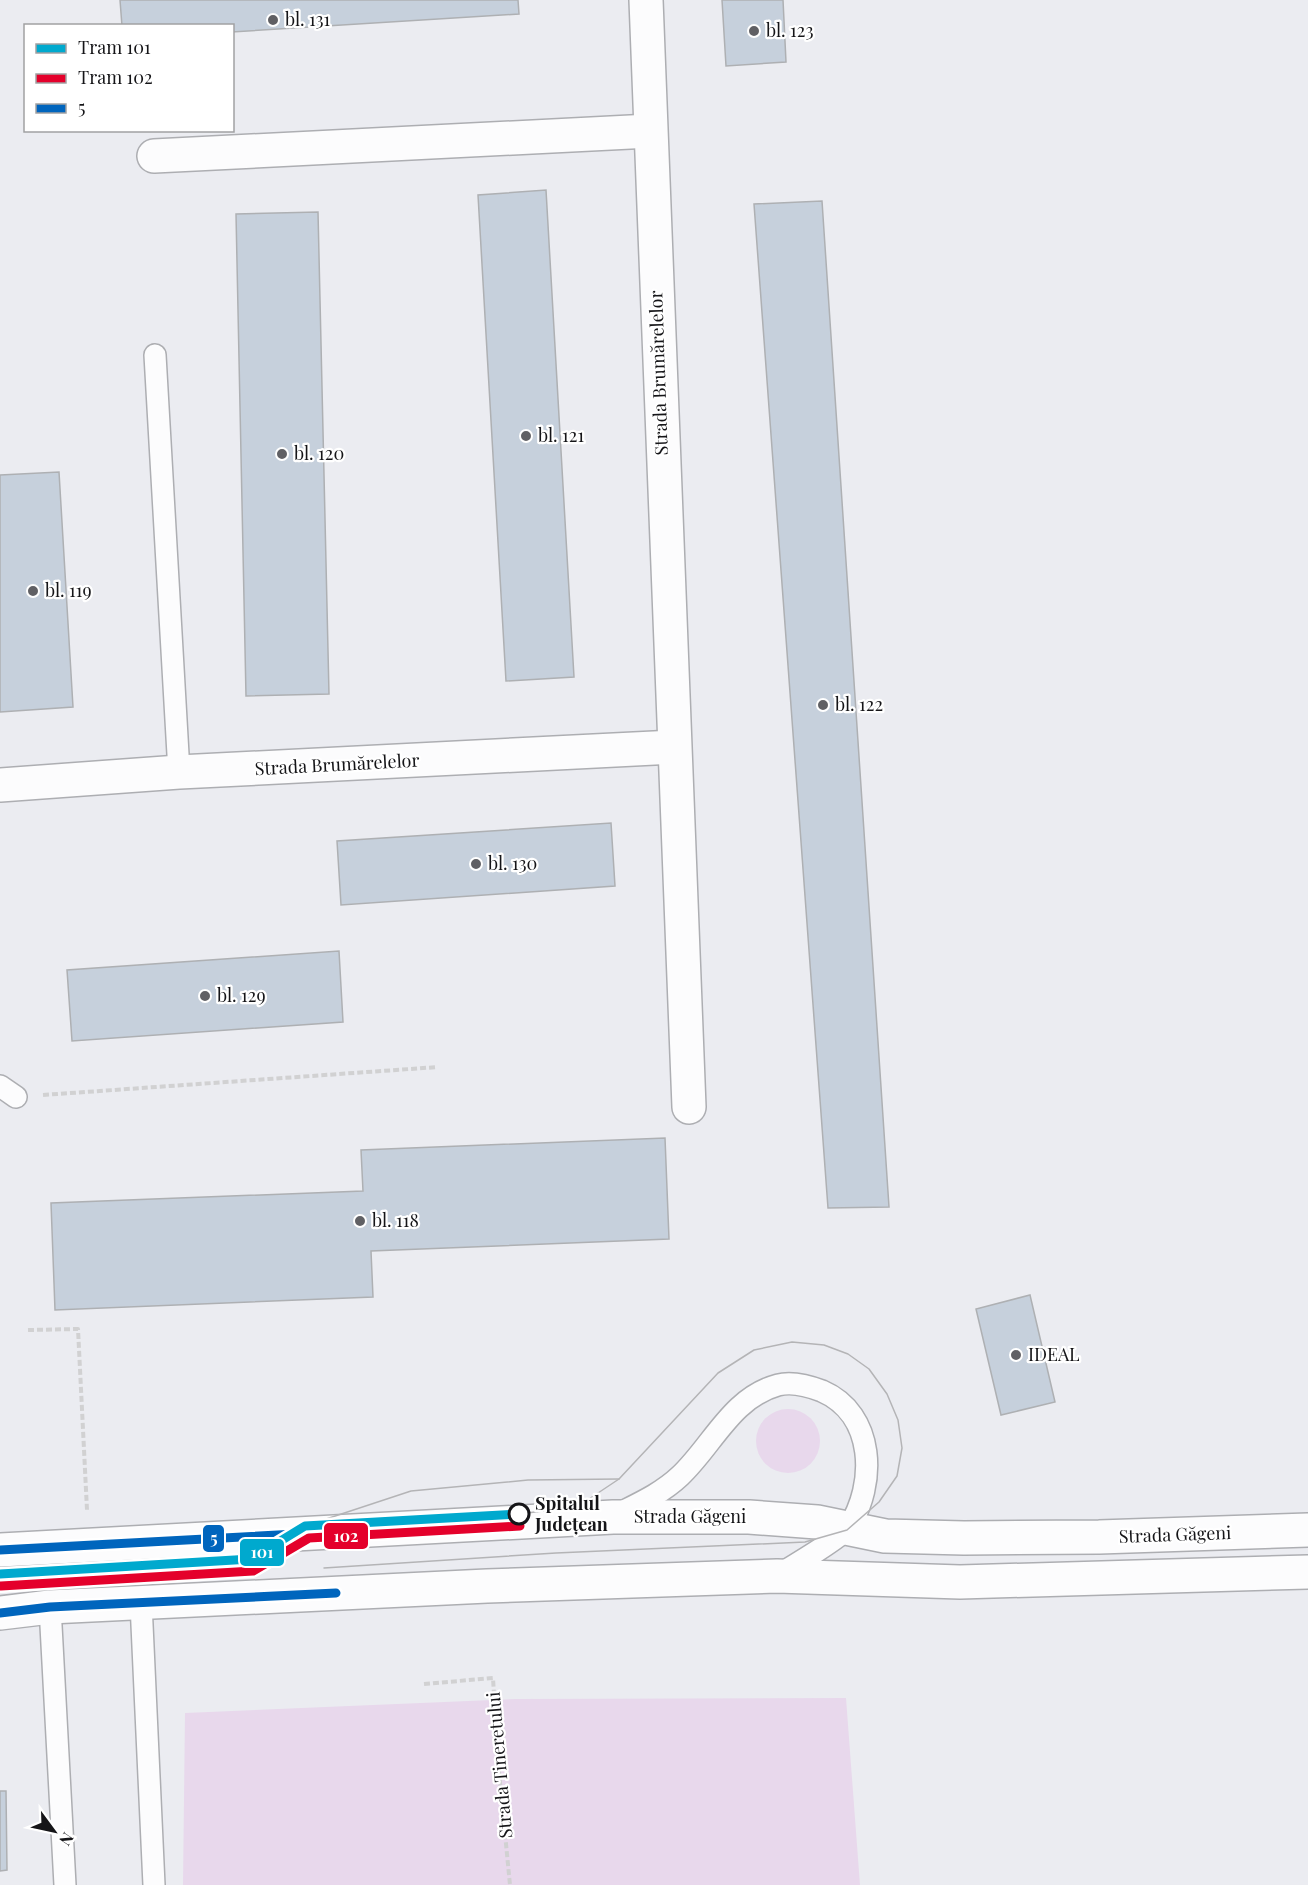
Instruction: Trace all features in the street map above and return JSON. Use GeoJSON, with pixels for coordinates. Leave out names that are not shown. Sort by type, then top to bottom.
{"type":"FeatureCollection","features":[{"type":"Feature","properties":{"kind":"main road","name":"Strada Brumărelelor"},"geometry":{"type":"LineString","coordinates":[[646,0],[689,1107]]}},
{"type":"Feature","properties":{"kind":"main road"},"geometry":{"type":"LineString","coordinates":[[154,156],[650,131]]}},
{"type":"Feature","properties":{"kind":"main road","name":"Strada Brumărelelor"},"geometry":{"type":"LineString","coordinates":[[0,785],[179,772],[674,747]]}},
{"type":"Feature","properties":{"kind":"main road","name":"Strada Găgeni"},"geometry":{"type":"LineString","coordinates":[[0,1550],[613,1517],[749,1517],[817,1522],[885,1536],[964,1538],[1099,1537],[1308,1530]]}},
{"type":"Feature","properties":{"kind":"main road"},"geometry":{"type":"LineString","coordinates":[[0,1612],[50,1607],[487,1586],[777,1576],[960,1582],[1308,1572]]}},
{"type":"Feature","properties":{"kind":"lane"},"geometry":{"type":"LineString","coordinates":[[155,355],[179,772]]}},
{"type":"Feature","properties":{"kind":"lane"},"geometry":{"type":"LineString","coordinates":[[613,1517],[665,1489],[681,1475],[728,1416],[750,1398],[779,1385],[807,1385],[836,1397],[856,1418],[865,1439],[867,1471],[863,1497],[848,1530],[777,1576]]}},
{"type":"Feature","properties":{"kind":"lane"},"geometry":{"type":"LineString","coordinates":[[141,1604],[154,1885]]}},
{"type":"Feature","properties":{"kind":"lane"},"geometry":{"type":"LineString","coordinates":[[50,1607],[65,1885]]}},
{"type":"Feature","properties":{"kind":"path"},"geometry":{"type":"LineString","coordinates":[[8,1092],[438,1067]]}},
{"type":"Feature","properties":{"kind":"path"},"geometry":{"type":"LineString","coordinates":[[28,1330],[78,1329],[87,1514]]}},
{"type":"Feature","properties":{"kind":"path","name":"Strada Tineretului"},"geometry":{"type":"LineString","coordinates":[[424,1684],[493,1678],[498,1762],[510,1885]]}},
{"type":"Feature","properties":{"kind":"shaded area"},"geometry":{"type":"Polygon","coordinates":[[[788,1409],[800,1411],[811,1418],[818,1429],[820,1441],[818,1453],[811,1464],[800,1471],[788,1473],[776,1471],[765,1464],[758,1453],[756,1441],[758,1429],[765,1418],[776,1411],[788,1409]]]}},
{"type":"Feature","properties":{"kind":"shaded area"},"geometry":{"type":"Polygon","coordinates":[[[846,1698],[860,1885],[183,1885],[185,1713],[516,1699],[846,1698]]]}},
{"type":"Feature","properties":{"kind":"building","name":"bl. 131"},"geometry":{"type":"Polygon","coordinates":[[[120,0],[518,0],[519,14],[234,32],[234,24],[122,24],[120,0]]]}},
{"type":"Feature","properties":{"kind":"building","name":"bl. 123"},"geometry":{"type":"Polygon","coordinates":[[[722,0],[783,0],[786,62],[726,66],[722,0]]]}},
{"type":"Feature","properties":{"kind":"building","name":"bl. 121"},"geometry":{"type":"Polygon","coordinates":[[[546,190],[574,677],[506,681],[478,195],[546,190]]]}},
{"type":"Feature","properties":{"kind":"building","name":"bl. 122"},"geometry":{"type":"Polygon","coordinates":[[[822,201],[889,1207],[828,1208],[754,204],[822,201]]]}},
{"type":"Feature","properties":{"kind":"building","name":"bl. 120"},"geometry":{"type":"Polygon","coordinates":[[[318,212],[329,694],[246,696],[236,214],[318,212]]]}},
{"type":"Feature","properties":{"kind":"building","name":"bl. 119"},"geometry":{"type":"Polygon","coordinates":[[[59,472],[73,707],[0,712],[0,475],[59,472]]]}},
{"type":"Feature","properties":{"kind":"building","name":"bl. 130"},"geometry":{"type":"Polygon","coordinates":[[[611,823],[615,886],[341,905],[337,841],[611,823]]]}},
{"type":"Feature","properties":{"kind":"building","name":"bl. 129"},"geometry":{"type":"Polygon","coordinates":[[[339,951],[343,1022],[72,1041],[67,970],[339,951]]]}},
{"type":"Feature","properties":{"kind":"building","name":"bl. 118"},"geometry":{"type":"Polygon","coordinates":[[[665,1138],[669,1239],[371,1251],[373,1297],[55,1310],[51,1203],[363,1191],[361,1150],[665,1138]]]}},
{"type":"Feature","properties":{"kind":"building","name":"IDEAL"},"geometry":{"type":"Polygon","coordinates":[[[1030,1295],[1055,1402],[1001,1415],[976,1309],[1030,1295]]]}},
{"type":"Feature","properties":{"kind":"building"},"geometry":{"type":"Polygon","coordinates":[[[0,1791],[6,1791],[7,1870],[0,1871],[0,1791]]]}},
{"type":"Feature","properties":{"kind":"tram line"},"geometry":{"type":"LineString","coordinates":[[324,1568],[556,1553],[805,1542],[847,1530],[879,1502],[897,1476],[902,1448],[898,1420],[887,1394],[869,1369],[848,1354],[824,1345],[792,1342],[754,1350],[718,1373],[619,1479],[583,1503],[559,1509],[519,1514]]}},
{"type":"Feature","properties":{"kind":"tram line"},"geometry":{"type":"LineString","coordinates":[[305,1526],[411,1491],[528,1480],[619,1479]]}},
{"type":"Feature","properties":{"kind":"tram line","name":"101"},"geometry":{"type":"LineString","coordinates":[[0,1574],[251,1559],[305,1526],[519,1514]]}},
{"type":"Feature","properties":{"kind":"tram line","name":"102"},"geometry":{"type":"LineString","coordinates":[[1,1586],[253,1571],[309,1538],[520,1526]]}},
{"type":"Feature","properties":{"kind":"transit line","name":"5"},"geometry":{"type":"LineString","coordinates":[[0,1550],[427,1527]]}},
{"type":"Feature","properties":{"kind":"transit line","name":"5"},"geometry":{"type":"LineString","coordinates":[[0,1613],[50,1607],[336,1593]]}},
{"type":"Feature","properties":{"kind":"place","name":"bl. 131"},"geometry":{"type":"Point","coordinates":[273,20]}},
{"type":"Feature","properties":{"kind":"place","name":"bl. 123"},"geometry":{"type":"Point","coordinates":[754,31]}},
{"type":"Feature","properties":{"kind":"place","name":"bl. 121"},"geometry":{"type":"Point","coordinates":[526,436]}},
{"type":"Feature","properties":{"kind":"place","name":"bl. 120"},"geometry":{"type":"Point","coordinates":[282,454]}},
{"type":"Feature","properties":{"kind":"place","name":"bl. 119"},"geometry":{"type":"Point","coordinates":[33,591]}},
{"type":"Feature","properties":{"kind":"place","name":"bl. 122"},"geometry":{"type":"Point","coordinates":[823,705]}},
{"type":"Feature","properties":{"kind":"place","name":"bl. 130"},"geometry":{"type":"Point","coordinates":[476,864]}},
{"type":"Feature","properties":{"kind":"place","name":"bl. 129"},"geometry":{"type":"Point","coordinates":[205,996]}},
{"type":"Feature","properties":{"kind":"place","name":"bl. 118"},"geometry":{"type":"Point","coordinates":[360,1221]}},
{"type":"Feature","properties":{"kind":"place","name":"IDEAL"},"geometry":{"type":"Point","coordinates":[1016,1355]}},
{"type":"Feature","properties":{"kind":"place","name":"Spitalul Județean"},"geometry":{"type":"Point","coordinates":[519,1514]}}]}
